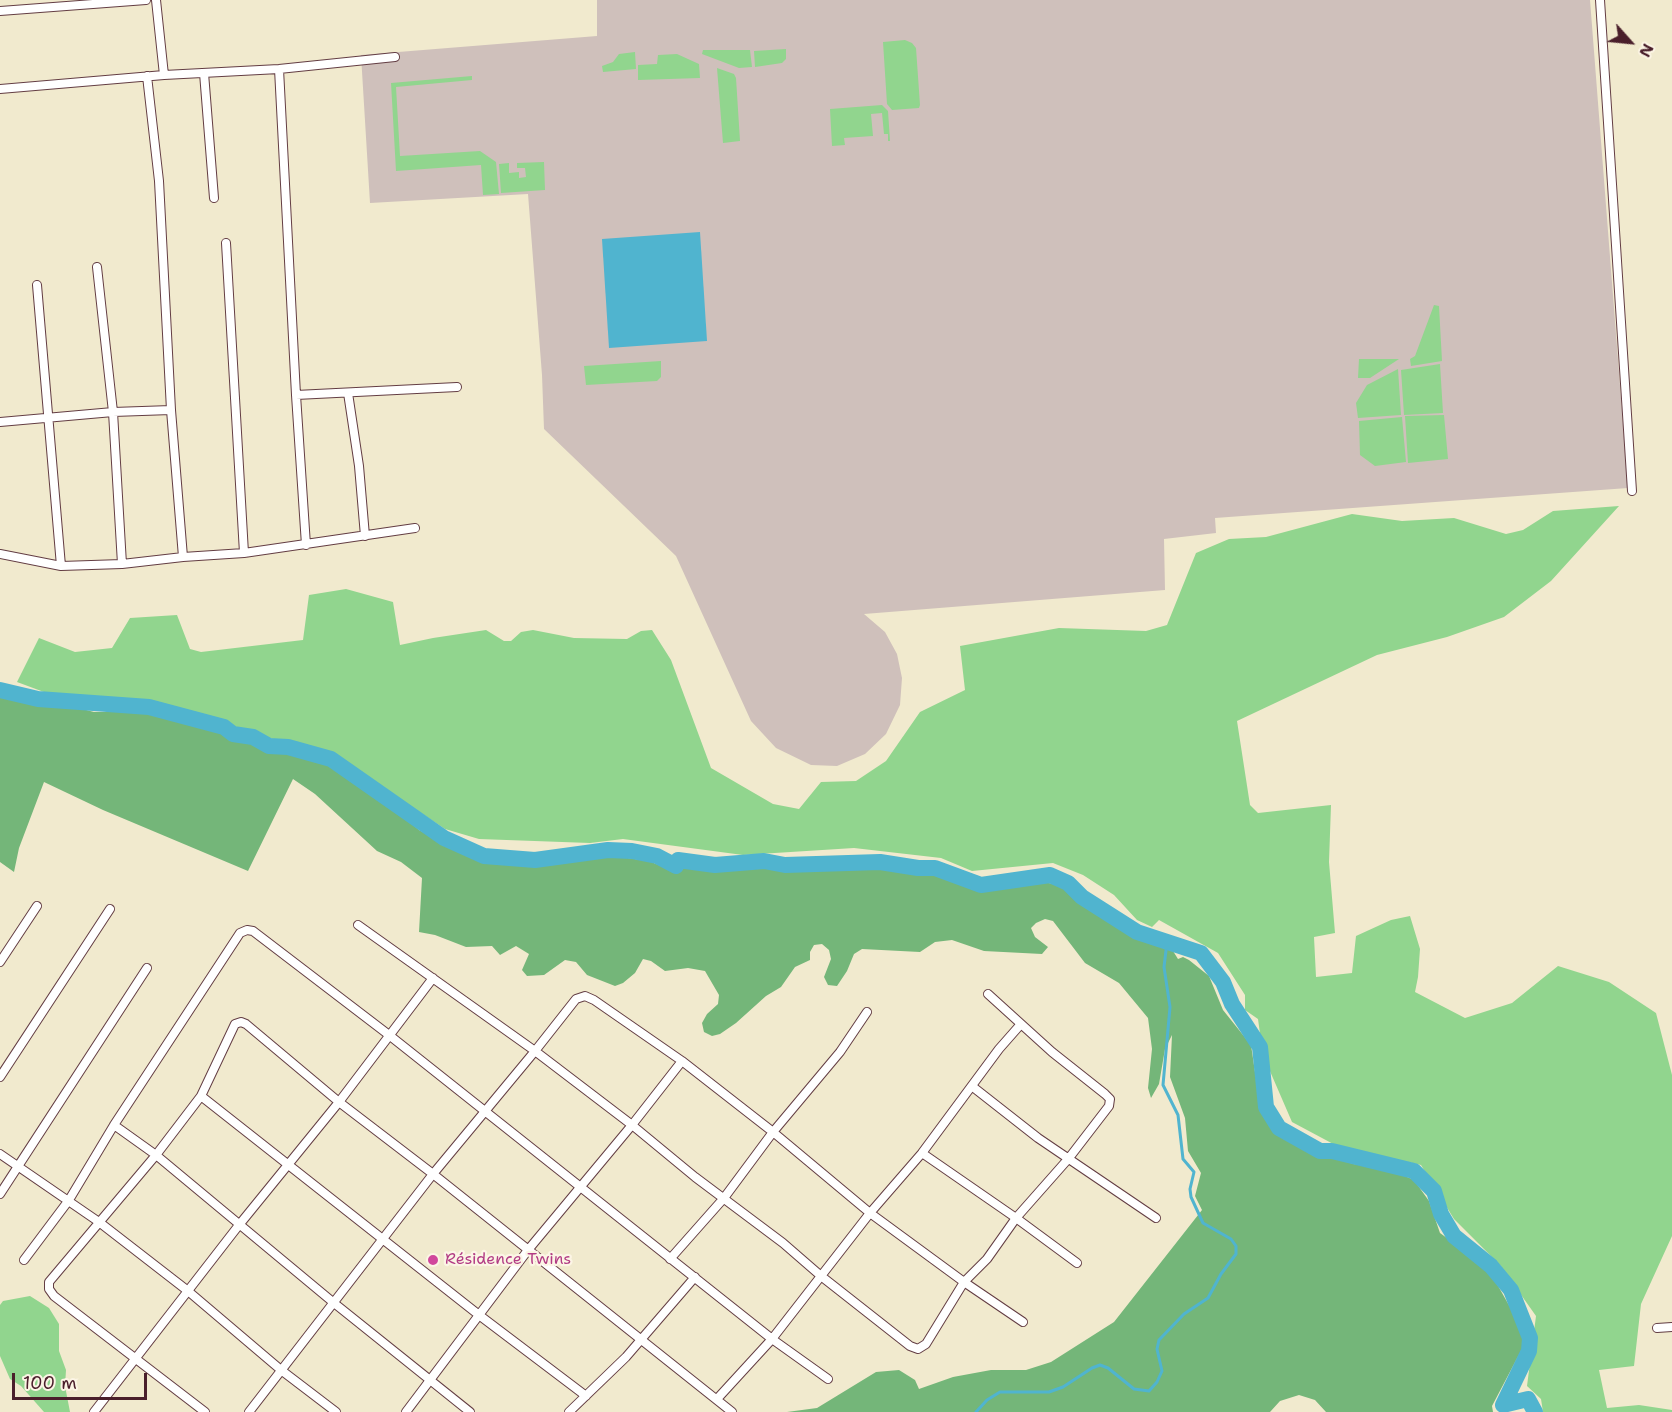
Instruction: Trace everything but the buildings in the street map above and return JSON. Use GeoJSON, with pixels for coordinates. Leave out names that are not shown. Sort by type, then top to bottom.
{"type":"FeatureCollection","features":[{"type":"Feature","properties":{"kind":"street"},"geometry":{"type":"LineString","coordinates":[[0,10],[146,0]]}},
{"type":"Feature","properties":{"kind":"street"},"geometry":{"type":"LineString","coordinates":[[156,0],[164,75]]}},
{"type":"Feature","properties":{"kind":"street"},"geometry":{"type":"LineString","coordinates":[[1600,0],[1632,491]]}},
{"type":"Feature","properties":{"kind":"street"},"geometry":{"type":"LineString","coordinates":[[0,88],[147,76],[279,69],[395,57]]}},
{"type":"Feature","properties":{"kind":"street"},"geometry":{"type":"LineString","coordinates":[[279,69],[306,545]]}},
{"type":"Feature","properties":{"kind":"street"},"geometry":{"type":"LineString","coordinates":[[204,73],[214,198]]}},
{"type":"Feature","properties":{"kind":"street"},"geometry":{"type":"LineString","coordinates":[[147,76],[159,181],[171,410],[183,557]]}},
{"type":"Feature","properties":{"kind":"street"},"geometry":{"type":"LineString","coordinates":[[226,243],[244,553]]}},
{"type":"Feature","properties":{"kind":"street"},"geometry":{"type":"LineString","coordinates":[[97,267],[113,412],[122,564]]}},
{"type":"Feature","properties":{"kind":"street"},"geometry":{"type":"LineString","coordinates":[[38,285],[47,418],[61,566]]}},
{"type":"Feature","properties":{"kind":"street"},"geometry":{"type":"LineString","coordinates":[[296,395],[457,387]]}},
{"type":"Feature","properties":{"kind":"street"},"geometry":{"type":"LineString","coordinates":[[348,393],[359,466],[365,536]]}},
{"type":"Feature","properties":{"kind":"street"},"geometry":{"type":"LineString","coordinates":[[0,422],[113,412],[171,410]]}},
{"type":"Feature","properties":{"kind":"street"},"geometry":{"type":"LineString","coordinates":[[0,554],[61,566],[122,564],[244,553],[415,528]]}},
{"type":"Feature","properties":{"kind":"street"},"geometry":{"type":"LineString","coordinates":[[0,962],[37,906]]}},
{"type":"Feature","properties":{"kind":"street"},"geometry":{"type":"LineString","coordinates":[[0,1077],[110,909]]}},
{"type":"Feature","properties":{"kind":"street"},"geometry":{"type":"LineString","coordinates":[[358,925],[535,1051],[783,1243],[820,1276],[910,1346],[918,1349],[926,1344],[964,1282],[987,1259],[1016,1218],[1069,1158],[1109,1106],[1110,1099],[1105,1094],[1052,1052],[988,994]]}},
{"type":"Feature","properties":{"kind":"street"},"geometry":{"type":"LineString","coordinates":[[24,1260],[69,1200],[114,1125],[240,933],[247,930],[253,931],[389,1035],[772,1339],[828,1378]]}},
{"type":"Feature","properties":{"kind":"street"},"geometry":{"type":"LineString","coordinates":[[0,1194],[147,968]]}},
{"type":"Feature","properties":{"kind":"street"},"geometry":{"type":"LineString","coordinates":[[94,1412],[239,1225],[339,1102],[433,978]]}},
{"type":"Feature","properties":{"kind":"street"},"geometry":{"type":"LineString","coordinates":[[249,1412],[433,1174],[486,1112],[576,999],[585,996],[682,1061],[773,1132],[870,1213],[1023,1322]]}},
{"type":"Feature","properties":{"kind":"street"},"geometry":{"type":"LineString","coordinates":[[670,1259],[724,1198],[773,1132],[840,1053],[867,1012]]}},
{"type":"Feature","properties":{"kind":"street"},"geometry":{"type":"LineString","coordinates":[[205,1412],[54,1296],[49,1289],[48,1282],[156,1155],[201,1096],[235,1024],[240,1022],[246,1024],[339,1102],[732,1412]]}},
{"type":"Feature","properties":{"kind":"street"},"geometry":{"type":"LineString","coordinates":[[717,1399],[772,1339],[870,1213],[922,1153],[999,1049],[1021,1024]]}},
{"type":"Feature","properties":{"kind":"street"},"geometry":{"type":"LineString","coordinates":[[406,1412],[528,1250],[682,1061]]}},
{"type":"Feature","properties":{"kind":"street"},"geometry":{"type":"LineString","coordinates":[[972,1088],[1000,1110],[1156,1218]]}},
{"type":"Feature","properties":{"kind":"street"},"geometry":{"type":"LineString","coordinates":[[201,1096],[479,1315],[586,1396]]}},
{"type":"Feature","properties":{"kind":"street"},"geometry":{"type":"LineString","coordinates":[[114,1125],[156,1155],[470,1412]]}},
{"type":"Feature","properties":{"kind":"street"},"geometry":{"type":"LineString","coordinates":[[922,1153],[1077,1263]]}},
{"type":"Feature","properties":{"kind":"street"},"geometry":{"type":"LineString","coordinates":[[0,1154],[99,1222],[188,1291],[281,1370],[336,1412]]}},
{"type":"Feature","properties":{"kind":"street"},"geometry":{"type":"LineString","coordinates":[[569,1412],[641,1340],[695,1277]]}},
{"type":"Feature","properties":{"kind":"street"},"geometry":{"type":"LineString","coordinates":[[1657,1328],[1672,1327]]}},
{"type":"Feature","properties":{"kind":"shaded area"},"geometry":{"type":"Polygon","coordinates":[[[597,0],[1590,0],[1628,488],[1215,518],[1216,533],[1164,539],[1165,590],[864,614],[885,632],[897,654],[902,678],[900,705],[886,734],[865,754],[837,766],[811,765],[776,748],[751,721],[676,556],[544,429],[528,194],[370,203],[361,55],[597,36],[597,0]]]}},
{"type":"Feature","properties":{"kind":"green space"},"geometry":{"type":"Polygon","coordinates":[[[905,40],[916,48],[920,105],[919,108],[892,110],[887,104],[883,42],[905,40]]]}},
{"type":"Feature","properties":{"kind":"green space"},"geometry":{"type":"Polygon","coordinates":[[[786,49],[786,59],[782,63],[755,67],[754,51],[786,49]]]}},
{"type":"Feature","properties":{"kind":"green space"},"geometry":{"type":"Polygon","coordinates":[[[703,50],[750,50],[752,67],[739,68],[702,54],[703,50]]]}},
{"type":"Feature","properties":{"kind":"green space"},"geometry":{"type":"Polygon","coordinates":[[[635,52],[636,69],[603,72],[602,66],[613,62],[619,54],[635,52]]]}},
{"type":"Feature","properties":{"kind":"green space"},"geometry":{"type":"Polygon","coordinates":[[[677,54],[699,64],[700,78],[638,80],[638,65],[657,64],[658,55],[677,54]]]}},
{"type":"Feature","properties":{"kind":"green space"},"geometry":{"type":"Polygon","coordinates":[[[717,68],[734,74],[736,78],[740,141],[723,143],[717,68]]]}},
{"type":"Feature","properties":{"kind":"green space"},"geometry":{"type":"Polygon","coordinates":[[[472,76],[472,80],[396,87],[400,156],[480,151],[496,162],[499,194],[483,195],[481,165],[396,171],[391,83],[472,76]]]}},
{"type":"Feature","properties":{"kind":"green space"},"geometry":{"type":"Polygon","coordinates":[[[882,105],[888,111],[890,141],[888,141],[888,134],[884,134],[882,113],[871,114],[873,136],[844,138],[845,145],[832,146],[830,109],[882,105]]]}},
{"type":"Feature","properties":{"kind":"green space"},"geometry":{"type":"Polygon","coordinates":[[[544,162],[545,190],[501,193],[499,164],[509,163],[509,173],[519,172],[519,178],[526,177],[525,168],[517,168],[517,163],[544,162]]]}},
{"type":"Feature","properties":{"kind":"green space"},"geometry":{"type":"Polygon","coordinates":[[[1434,305],[1439,306],[1442,361],[1411,366],[1410,359],[1415,356],[1434,305]]]}},
{"type":"Feature","properties":{"kind":"green space"},"geometry":{"type":"Polygon","coordinates":[[[1359,359],[1399,359],[1370,378],[1358,378],[1359,359]]]}},
{"type":"Feature","properties":{"kind":"green space"},"geometry":{"type":"Polygon","coordinates":[[[661,361],[661,377],[657,381],[586,385],[584,366],[661,361]]]}},
{"type":"Feature","properties":{"kind":"green space"},"geometry":{"type":"Polygon","coordinates":[[[1440,364],[1443,413],[1404,415],[1401,370],[1440,364]]]}},
{"type":"Feature","properties":{"kind":"green space"},"geometry":{"type":"Polygon","coordinates":[[[1398,369],[1401,415],[1358,418],[1356,403],[1367,385],[1398,369]]]}},
{"type":"Feature","properties":{"kind":"green space"},"geometry":{"type":"Polygon","coordinates":[[[1444,415],[1448,459],[1408,463],[1405,416],[1444,415]]]}},
{"type":"Feature","properties":{"kind":"green space"},"geometry":{"type":"Polygon","coordinates":[[[1402,417],[1406,462],[1375,466],[1360,455],[1359,421],[1402,417]]]}},
{"type":"Feature","properties":{"kind":"green space"},"geometry":{"type":"Polygon","coordinates":[[[1619,506],[1551,581],[1504,617],[1447,637],[1377,655],[1237,721],[1250,805],[1258,813],[1331,805],[1329,862],[1335,933],[1314,937],[1316,977],[1352,973],[1356,936],[1391,920],[1410,916],[1420,949],[1415,992],[1465,1018],[1512,1003],[1558,966],[1609,982],[1656,1013],[1672,1075],[1672,1236],[1641,1304],[1634,1366],[1599,1370],[1607,1408],[1639,1405],[1672,1410],[1672,1412],[1543,1412],[1541,1399],[1527,1386],[1536,1316],[1500,1265],[1454,1219],[1421,1165],[1337,1146],[1292,1122],[1263,1055],[1258,1019],[1245,1010],[1245,995],[1218,953],[1159,920],[1152,927],[1137,920],[1114,895],[1083,875],[1053,863],[972,871],[941,858],[854,848],[743,855],[623,839],[590,843],[479,839],[445,829],[340,759],[168,708],[52,695],[17,682],[39,638],[75,652],[112,648],[130,618],[177,615],[190,649],[201,652],[303,640],[309,595],[346,589],[393,602],[400,645],[486,630],[504,641],[511,641],[521,632],[533,630],[574,638],[627,639],[641,631],[652,630],[671,660],[711,768],[773,804],[799,809],[821,782],[856,781],[886,761],[920,712],[965,690],[960,646],[1059,628],[1146,631],[1167,625],[1196,553],[1229,539],[1266,537],[1352,514],[1402,521],[1454,518],[1506,534],[1523,530],[1553,511],[1619,506]]]}},
{"type":"Feature","properties":{"kind":"green space"},"geometry":{"type":"Polygon","coordinates":[[[0,694],[35,705],[67,705],[94,712],[144,712],[173,716],[268,749],[299,754],[338,768],[380,797],[419,830],[462,854],[495,862],[542,865],[606,855],[649,861],[673,871],[688,865],[713,869],[766,866],[786,870],[823,868],[831,870],[864,866],[931,873],[977,888],[1038,881],[1054,884],[1069,891],[1129,932],[1173,951],[1178,959],[1183,957],[1189,960],[1209,976],[1223,1010],[1251,1045],[1259,1099],[1268,1124],[1309,1151],[1323,1156],[1331,1155],[1353,1164],[1382,1166],[1414,1180],[1429,1201],[1440,1233],[1488,1268],[1515,1316],[1524,1340],[1523,1347],[1492,1406],[1493,1412],[1326,1412],[1315,1400],[1299,1395],[1280,1401],[1270,1412],[787,1412],[817,1408],[876,1372],[899,1370],[915,1380],[919,1389],[953,1377],[991,1370],[1026,1370],[1051,1362],[1114,1322],[1202,1210],[1195,1196],[1201,1173],[1188,1151],[1185,1118],[1170,1077],[1172,1035],[1165,1049],[1159,1084],[1151,1098],[1148,1088],[1152,1049],[1148,1018],[1119,983],[1085,963],[1053,921],[1045,919],[1031,928],[1035,937],[1048,947],[1042,954],[984,951],[952,940],[935,942],[920,952],[862,949],[854,954],[837,986],[828,985],[824,977],[831,959],[829,950],[822,944],[814,945],[810,952],[810,960],[795,967],[781,987],[766,996],[736,1023],[720,1034],[712,1036],[704,1032],[702,1023],[707,1014],[718,1004],[719,995],[705,971],[688,968],[665,971],[651,961],[643,959],[635,973],[623,983],[615,986],[587,975],[576,962],[565,960],[544,975],[527,976],[522,970],[529,954],[516,946],[500,955],[492,946],[466,947],[435,935],[419,932],[422,878],[401,862],[377,851],[315,794],[293,779],[248,871],[103,810],[44,782],[19,848],[14,872],[0,862],[0,694]]]}},
{"type":"Feature","properties":{"kind":"green space"},"geometry":{"type":"Polygon","coordinates":[[[30,1296],[49,1308],[59,1324],[59,1351],[66,1370],[65,1386],[70,1412],[44,1412],[21,1386],[10,1379],[0,1356],[0,1305],[3,1301],[30,1296]]]}},
{"type":"Feature","properties":{"kind":"water"},"geometry":{"type":"Polygon","coordinates":[[[700,232],[707,341],[609,348],[602,239],[700,232]]]}},
{"type":"Feature","properties":{"kind":"waterway"},"geometry":{"type":"LineString","coordinates":[[0,690],[38,699],[149,707],[224,727],[233,734],[253,737],[269,746],[288,747],[331,759],[444,838],[484,856],[535,860],[608,850],[632,851],[657,856],[676,866],[678,860],[715,865],[764,861],[785,865],[880,862],[918,868],[935,868],[981,885],[1050,875],[1068,883],[1082,897],[1137,932],[1201,953],[1223,982],[1232,1004],[1260,1047],[1266,1107],[1279,1128],[1320,1151],[1332,1151],[1414,1171],[1434,1191],[1441,1214],[1454,1236],[1491,1266],[1511,1290],[1530,1338],[1529,1351],[1503,1405],[1528,1399],[1535,1412]]}},
{"type":"Feature","properties":{"kind":"waterway"},"geometry":{"type":"LineString","coordinates":[[976,1412],[987,1400],[1000,1392],[1049,1392],[1063,1387],[1100,1365],[1108,1368],[1134,1389],[1149,1391],[1157,1382],[1162,1371],[1157,1349],[1159,1340],[1184,1314],[1208,1298],[1221,1274],[1236,1254],[1236,1246],[1231,1239],[1203,1223],[1191,1197],[1190,1189],[1194,1172],[1183,1159],[1178,1115],[1163,1085],[1170,1007],[1164,967],[1167,942]]}},
{"type":"Feature","properties":{"kind":"place","name":"Résidence Twins"},"geometry":{"type":"Point","coordinates":[433,1260]}}]}
